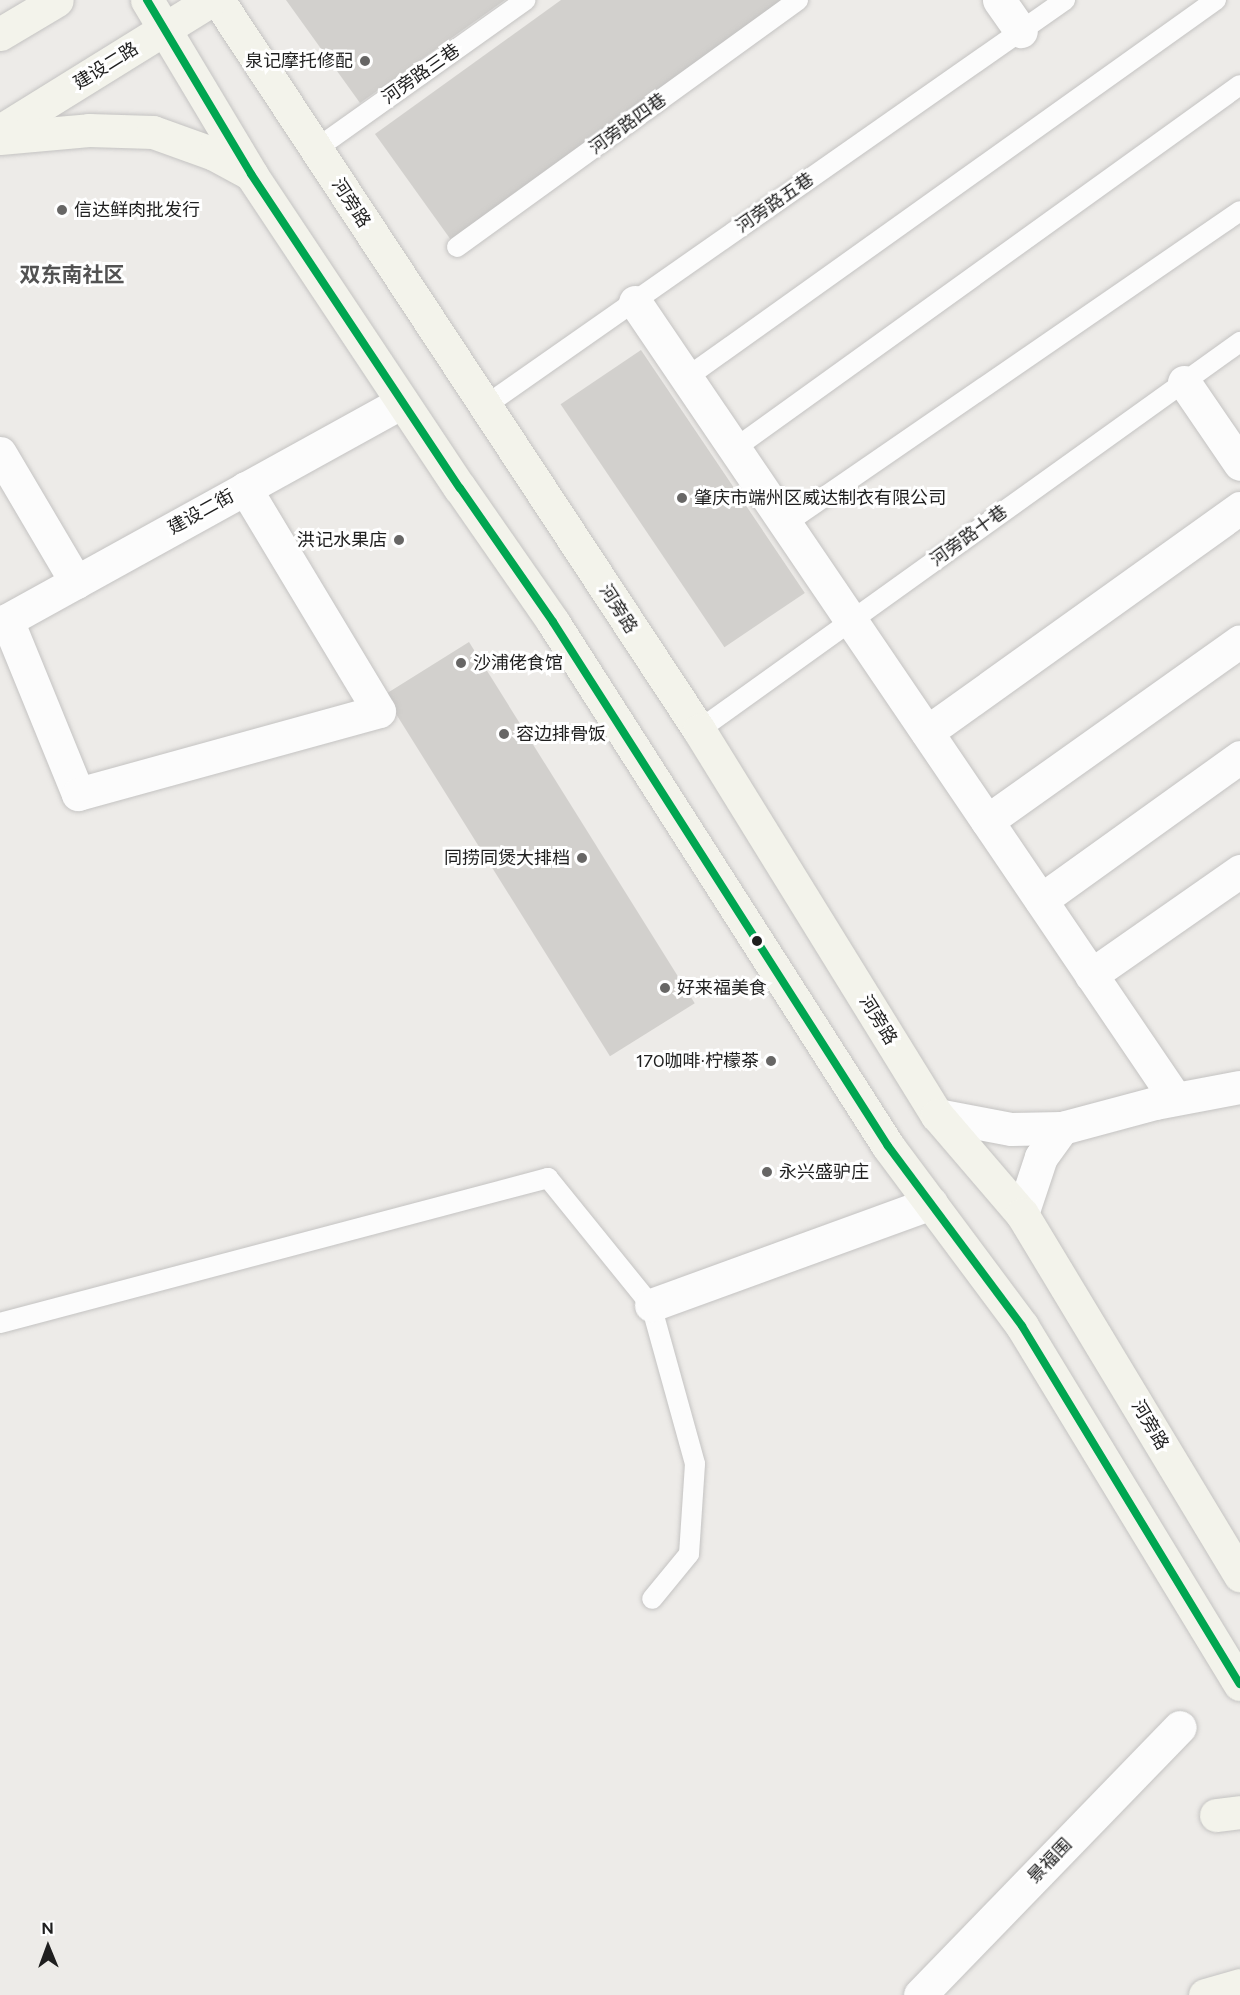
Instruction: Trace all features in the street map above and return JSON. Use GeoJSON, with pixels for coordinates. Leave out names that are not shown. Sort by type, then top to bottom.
{"type":"FeatureCollection","features":[{"type":"Feature","properties":{"kind":"street"},"geometry":{"type":"LineString","coordinates":[[0,34],[57,0]]}},
{"type":"Feature","properties":{"kind":"street"},"geometry":{"type":"LineString","coordinates":[[147,0],[251,174],[402,402],[553,622],[888,1146],[1022,1326],[1230,1643],[1240,1684]]}},
{"type":"Feature","properties":{"kind":"street","name":"建设二路"},"geometry":{"type":"LineString","coordinates":[[0,131],[211,0]]}},
{"type":"Feature","properties":{"kind":"street","name":"河旁路"},"geometry":{"type":"LineString","coordinates":[[218,0],[699,730],[937,1115],[1022,1214],[1240,1575]]}},
{"type":"Feature","properties":{"kind":"street"},"geometry":{"type":"LineString","coordinates":[[999,0],[1021,31]]}},
{"type":"Feature","properties":{"kind":"street"},"geometry":{"type":"LineString","coordinates":[[0,138],[89,130],[153,132],[214,154],[251,174]]}},
{"type":"Feature","properties":{"kind":"street"},"geometry":{"type":"LineString","coordinates":[[635,302],[1175,1098]]}},
{"type":"Feature","properties":{"kind":"street"},"geometry":{"type":"LineString","coordinates":[[1184,382],[1240,464]]}},
{"type":"Feature","properties":{"kind":"street","name":"建设二街"},"geometry":{"type":"LineString","coordinates":[[3,622],[402,402]]}},
{"type":"Feature","properties":{"kind":"street"},"geometry":{"type":"LineString","coordinates":[[0,453],[76,582]]}},
{"type":"Feature","properties":{"kind":"street"},"geometry":{"type":"LineString","coordinates":[[3,622],[78,794],[379,711],[245,488]]}},
{"type":"Feature","properties":{"kind":"street"},"geometry":{"type":"LineString","coordinates":[[927,732],[1240,507]]}},
{"type":"Feature","properties":{"kind":"street"},"geometry":{"type":"LineString","coordinates":[[987,821],[1240,641]]}},
{"type":"Feature","properties":{"kind":"street"},"geometry":{"type":"LineString","coordinates":[[1041,900],[1240,757]]}},
{"type":"Feature","properties":{"kind":"street"},"geometry":{"type":"LineString","coordinates":[[1091,975],[1240,871]]}},
{"type":"Feature","properties":{"kind":"street"},"geometry":{"type":"LineString","coordinates":[[937,1115],[1011,1129],[1062,1128],[1175,1098],[1240,1087]]}},
{"type":"Feature","properties":{"kind":"street"},"geometry":{"type":"LineString","coordinates":[[1022,1214],[1041,1157],[1062,1128]]}},
{"type":"Feature","properties":{"kind":"street"},"geometry":{"type":"LineString","coordinates":[[651,1305],[931,1203]]}},
{"type":"Feature","properties":{"kind":"street","name":"景福围"},"geometry":{"type":"LineString","coordinates":[[920,1995],[1180,1727]]}},
{"type":"Feature","properties":{"kind":"street"},"geometry":{"type":"LineString","coordinates":[[1205,1995],[1240,1985]]}},
{"type":"Feature","properties":{"kind":"lane","name":"河旁路三巷"},"geometry":{"type":"LineString","coordinates":[[316,149],[526,0]]}},
{"type":"Feature","properties":{"kind":"lane","name":"河旁路四巷"},"geometry":{"type":"LineString","coordinates":[[457,247],[798,0]]}},
{"type":"Feature","properties":{"kind":"lane","name":"河旁路五巷"},"geometry":{"type":"LineString","coordinates":[[485,406],[1065,0]]}},
{"type":"Feature","properties":{"kind":"lane"},"geometry":{"type":"LineString","coordinates":[[686,378],[1216,0]]}},
{"type":"Feature","properties":{"kind":"lane"},"geometry":{"type":"LineString","coordinates":[[734,449],[1240,85]]}},
{"type":"Feature","properties":{"kind":"lane"},"geometry":{"type":"LineString","coordinates":[[785,524],[1240,211]]}},
{"type":"Feature","properties":{"kind":"lane","name":"河旁路十巷"},"geometry":{"type":"LineString","coordinates":[[699,730],[1240,342]]}},
{"type":"Feature","properties":{"kind":"lane"},"geometry":{"type":"LineString","coordinates":[[0,1323],[548,1178],[651,1305],[695,1464],[689,1554],[652,1599]]}},
{"type":"Feature","properties":{"kind":"building"},"geometry":{"type":"Polygon","coordinates":[[[286,0],[505,0],[360,103],[286,0]]]}},
{"type":"Feature","properties":{"kind":"building"},"geometry":{"type":"Polygon","coordinates":[[[561,0],[784,0],[451,240],[375,134],[561,0]]]}},
{"type":"Feature","properties":{"kind":"building","name":"肇庆市端州区威达制衣有限公司"},"geometry":{"type":"Polygon","coordinates":[[[641,350],[805,593],[724,647],[561,404],[641,350]]]}},
{"type":"Feature","properties":{"kind":"building"},"geometry":{"type":"Polygon","coordinates":[[[469,642],[695,1003],[610,1056],[384,695],[469,642]]]}},
{"type":"Feature","properties":{"kind":"transit line"},"geometry":{"type":"LineString","coordinates":[[147,0],[251,174],[460,488],[553,622],[888,1146],[1022,1326],[1240,1684]]}},
{"type":"Feature","properties":{"kind":"place","name":"泉记摩托修配"},"geometry":{"type":"Point","coordinates":[365,61]}},
{"type":"Feature","properties":{"kind":"place","name":"信达鲜肉批发行"},"geometry":{"type":"Point","coordinates":[62,210]}},
{"type":"Feature","properties":{"kind":"place","name":"肇庆市端州区威达制衣有限公司"},"geometry":{"type":"Point","coordinates":[682,498]}},
{"type":"Feature","properties":{"kind":"place","name":"洪记水果店"},"geometry":{"type":"Point","coordinates":[399,540]}},
{"type":"Feature","properties":{"kind":"place","name":"沙浦佬食馆"},"geometry":{"type":"Point","coordinates":[461,663]}},
{"type":"Feature","properties":{"kind":"place","name":"容边排骨饭"},"geometry":{"type":"Point","coordinates":[504,734]}},
{"type":"Feature","properties":{"kind":"place","name":"同捞同煲大排档"},"geometry":{"type":"Point","coordinates":[582,858]}},
{"type":"Feature","properties":{"kind":"place","name":"好来福美食"},"geometry":{"type":"Point","coordinates":[665,988]}},
{"type":"Feature","properties":{"kind":"place","name":"170咖啡·柠檬茶"},"geometry":{"type":"Point","coordinates":[771,1061]}},
{"type":"Feature","properties":{"kind":"place","name":"永兴盛驴庄"},"geometry":{"type":"Point","coordinates":[767,1172]}},
{"type":"Feature","properties":{"kind":"district","name":"双东南社区"},"geometry":{"type":"Point","coordinates":[72,275]}}]}
